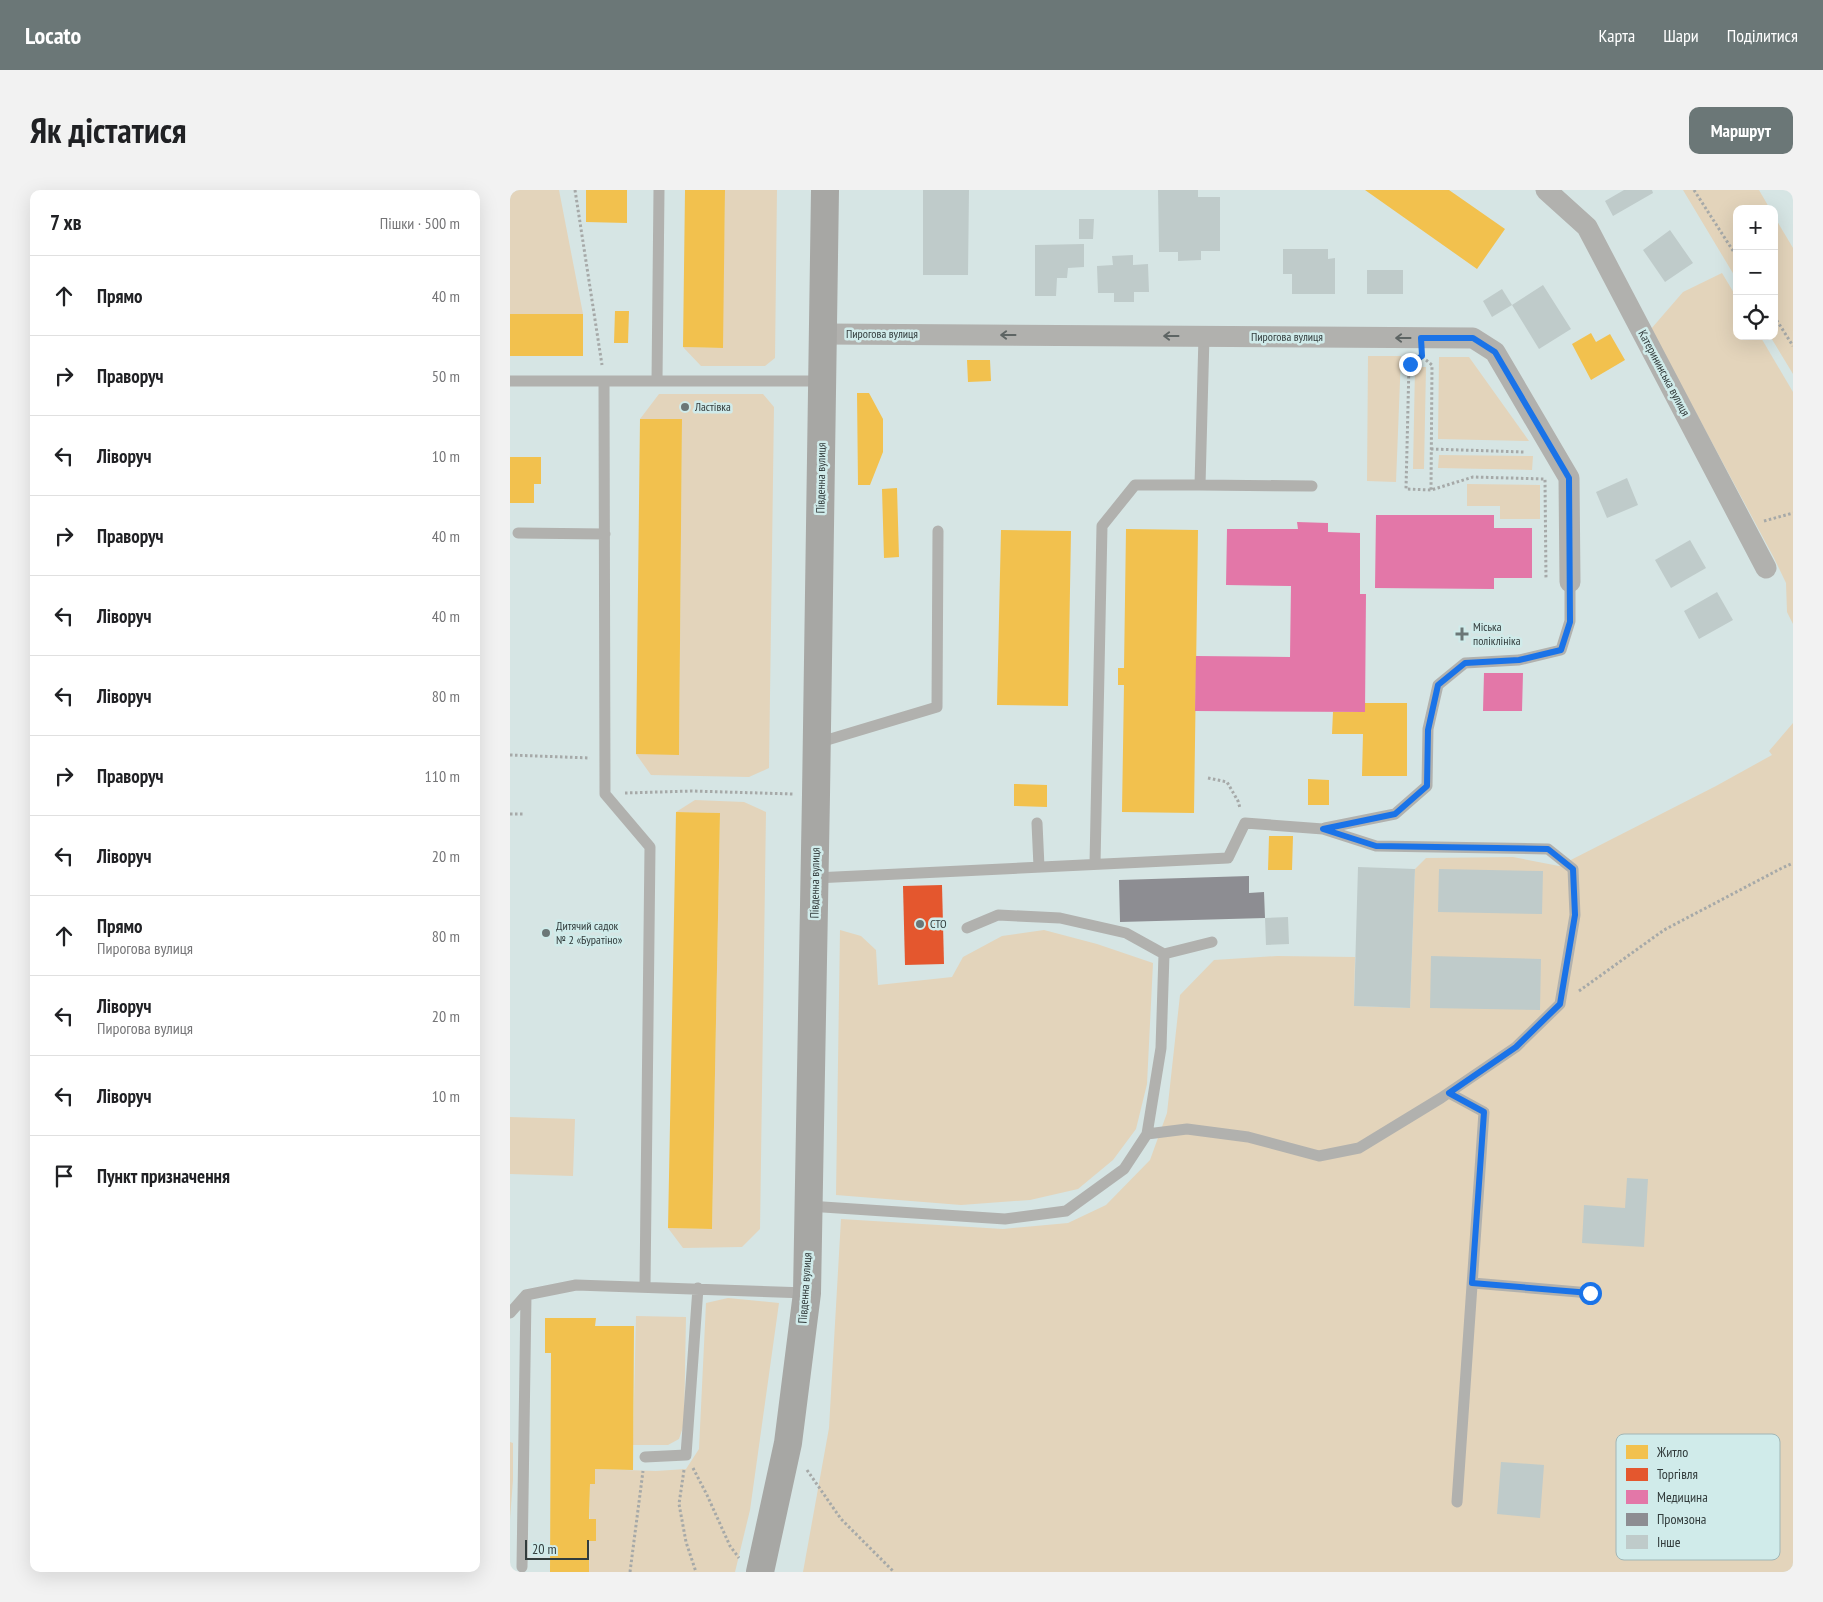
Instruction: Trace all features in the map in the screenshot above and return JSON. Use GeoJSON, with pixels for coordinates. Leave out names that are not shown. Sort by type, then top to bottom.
{"type":"FeatureCollection","features":[{"type":"Feature","properties":{"kind":"street","name":"Південна вулиця"},"geometry":{"type":"LineString","coordinates":[[750,1565],[788,1443],[807,1293],[825,190]]}},
{"type":"Feature","properties":{"kind":"street","name":"Катерининська вулиця"},"geometry":{"type":"LineString","coordinates":[[1546,190],[1587,227],[1766,568]]}},
{"type":"Feature","properties":{"kind":"street","name":"Пирогова вулиця"},"geometry":{"type":"LineString","coordinates":[[824,334],[1473,338],[1495,352],[1569,478],[1570,582]]}},
{"type":"Feature","properties":{"kind":"lane"},"geometry":{"type":"LineString","coordinates":[[657,381],[659,190]]}},
{"type":"Feature","properties":{"kind":"lane"},"geometry":{"type":"LineString","coordinates":[[1200,485],[1204,336]]}},
{"type":"Feature","properties":{"kind":"lane"},"geometry":{"type":"LineString","coordinates":[[510,381],[823,381]]}},
{"type":"Feature","properties":{"kind":"lane"},"geometry":{"type":"LineString","coordinates":[[604,381],[605,794],[650,847],[646,1286]]}},
{"type":"Feature","properties":{"kind":"lane"},"geometry":{"type":"LineString","coordinates":[[1095,864],[1102,526],[1135,485],[1312,486]]}},
{"type":"Feature","properties":{"kind":"lane"},"geometry":{"type":"LineString","coordinates":[[817,743],[937,707],[938,530]]}},
{"type":"Feature","properties":{"kind":"lane"},"geometry":{"type":"LineString","coordinates":[[518,533],[605,534]]}},
{"type":"Feature","properties":{"kind":"lane"},"geometry":{"type":"LineString","coordinates":[[1323,829],[1395,814],[1427,786],[1428,730],[1438,685],[1465,663],[1519,660],[1561,650],[1570,622],[1570,582]]}},
{"type":"Feature","properties":{"kind":"lane"},"geometry":{"type":"LineString","coordinates":[[1037,823],[1039,867]]}},
{"type":"Feature","properties":{"kind":"lane"},"geometry":{"type":"LineString","coordinates":[[815,878],[1228,858],[1244,824],[1323,829],[1376,846],[1548,849],[1573,869],[1575,915],[1560,1004],[1516,1047],[1449,1093],[1359,1148],[1319,1156],[1248,1137],[1186,1129],[1147,1134]]}},
{"type":"Feature","properties":{"kind":"lane"},"geometry":{"type":"LineString","coordinates":[[967,928],[998,916],[1060,918],[1126,933],[1164,954],[1212,942]]}},
{"type":"Feature","properties":{"kind":"lane"},"geometry":{"type":"LineString","coordinates":[[808,1206],[1005,1218],[1066,1211],[1124,1170],[1147,1134],[1161,1048],[1164,954]]}},
{"type":"Feature","properties":{"kind":"lane"},"geometry":{"type":"LineString","coordinates":[[1449,1093],[1484,1112],[1458,1502]]}},
{"type":"Feature","properties":{"kind":"lane"},"geometry":{"type":"LineString","coordinates":[[1472,1283],[1590,1293]]}},
{"type":"Feature","properties":{"kind":"lane"},"geometry":{"type":"LineString","coordinates":[[510,1313],[526,1295],[576,1284],[807,1293]]}},
{"type":"Feature","properties":{"kind":"lane"},"geometry":{"type":"LineString","coordinates":[[645,1457],[686,1454],[698,1288]]}},
{"type":"Feature","properties":{"kind":"lane"},"geometry":{"type":"LineString","coordinates":[[522,1567],[526,1295]]}},
{"type":"Feature","properties":{"kind":"path"},"geometry":{"type":"LineString","coordinates":[[575,190],[604,381]]}},
{"type":"Feature","properties":{"kind":"path"},"geometry":{"type":"LineString","coordinates":[[1694,190],[1733,251]]}},
{"type":"Feature","properties":{"kind":"path"},"geometry":{"type":"LineString","coordinates":[[1778,322],[1793,346]]}},
{"type":"Feature","properties":{"kind":"path"},"geometry":{"type":"LineString","coordinates":[[1431,490],[1432,365],[1422,356],[1410,364],[1406,489],[1431,490],[1473,477],[1546,479],[1546,579]]}},
{"type":"Feature","properties":{"kind":"path"},"geometry":{"type":"LineString","coordinates":[[1431,449],[1524,452]]}},
{"type":"Feature","properties":{"kind":"path"},"geometry":{"type":"LineString","coordinates":[[1744,526],[1793,513]]}},
{"type":"Feature","properties":{"kind":"path"},"geometry":{"type":"LineString","coordinates":[[510,755],[605,758]]}},
{"type":"Feature","properties":{"kind":"path"},"geometry":{"type":"LineString","coordinates":[[1208,778],[1227,782],[1238,801],[1244,824]]}},
{"type":"Feature","properties":{"kind":"path"},"geometry":{"type":"LineString","coordinates":[[605,794],[692,791],[816,795]]}},
{"type":"Feature","properties":{"kind":"path"},"geometry":{"type":"LineString","coordinates":[[510,814],[524,814]]}},
{"type":"Feature","properties":{"kind":"path"},"geometry":{"type":"LineString","coordinates":[[1560,1004],[1664,930],[1793,864]]}},
{"type":"Feature","properties":{"kind":"path"},"geometry":{"type":"LineString","coordinates":[[788,1443],[841,1519],[894,1572]]}},
{"type":"Feature","properties":{"kind":"path"},"geometry":{"type":"LineString","coordinates":[[686,1454],[730,1546],[750,1565]]}},
{"type":"Feature","properties":{"kind":"path"},"geometry":{"type":"LineString","coordinates":[[686,1454],[679,1504],[686,1542],[696,1572]]}},
{"type":"Feature","properties":{"kind":"path"},"geometry":{"type":"LineString","coordinates":[[630,1572],[640,1508],[645,1457]]}},
{"type":"Feature","properties":{"kind":"shaded area"},"geometry":{"type":"Polygon","coordinates":[[[510,190],[559,190],[583,314],[510,314],[510,190]]]}},
{"type":"Feature","properties":{"kind":"shaded area"},"geometry":{"type":"Polygon","coordinates":[[[725,190],[777,190],[775,358],[765,366],[701,366],[683,347],[722,348],[725,190]]]}},
{"type":"Feature","properties":{"kind":"shaded area"},"geometry":{"type":"Polygon","coordinates":[[[1683,190],[1759,190],[1768,205],[1733,205],[1733,273],[1683,190]]]}},
{"type":"Feature","properties":{"kind":"shaded area"},"geometry":{"type":"Polygon","coordinates":[[[1778,223],[1793,248],[1793,374],[1772,340],[1778,340],[1778,223]]]}},
{"type":"Feature","properties":{"kind":"shaded area"},"geometry":{"type":"Polygon","coordinates":[[[1722,273],[1733,291],[1733,340],[1762,340],[1793,392],[1793,624],[1787,612],[1786,583],[1774,558],[1651,329],[1683,292],[1722,273]]]}},
{"type":"Feature","properties":{"kind":"shaded area"},"geometry":{"type":"Polygon","coordinates":[[[1368,356],[1401,356],[1396,482],[1367,481],[1368,356]]]}},
{"type":"Feature","properties":{"kind":"shaded area"},"geometry":{"type":"Polygon","coordinates":[[[1439,357],[1469,357],[1529,441],[1438,439],[1439,357]]]}},
{"type":"Feature","properties":{"kind":"shaded area"},"geometry":{"type":"Polygon","coordinates":[[[1415,367],[1426,367],[1424,469],[1413,469],[1415,367]]]}},
{"type":"Feature","properties":{"kind":"shaded area"},"geometry":{"type":"Polygon","coordinates":[[[659,394],[763,394],[774,407],[769,768],[749,777],[651,775],[636,754],[679,754],[682,419],[640,419],[659,394]]]}},
{"type":"Feature","properties":{"kind":"shaded area"},"geometry":{"type":"Polygon","coordinates":[[[1439,455],[1533,456],[1532,470],[1438,468],[1439,455]]]}},
{"type":"Feature","properties":{"kind":"shaded area"},"geometry":{"type":"Polygon","coordinates":[[[1467,484],[1540,485],[1540,519],[1500,519],[1500,506],[1467,506],[1467,484]]]}},
{"type":"Feature","properties":{"kind":"shaded area"},"geometry":{"type":"Polygon","coordinates":[[[1793,723],[1793,1572],[803,1572],[829,1428],[841,1219],[1003,1229],[1068,1223],[1106,1205],[1150,1160],[1167,1113],[1180,995],[1214,960],[1277,956],[1355,957],[1354,1006],[1410,1008],[1415,869],[1426,858],[1513,857],[1559,866],[1716,786],[1772,755],[1769,751],[1793,723]]]}},
{"type":"Feature","properties":{"kind":"shaded area"},"geometry":{"type":"Polygon","coordinates":[[[695,800],[744,802],[766,812],[760,1229],[742,1247],[683,1248],[668,1228],[712,1229],[720,813],[676,812],[695,800]]]}},
{"type":"Feature","properties":{"kind":"shaded area"},"geometry":{"type":"Polygon","coordinates":[[[840,930],[861,936],[876,950],[878,985],[952,977],[963,957],[1002,936],[1044,930],[1097,944],[1153,963],[1147,1084],[1136,1129],[1113,1160],[1078,1189],[1030,1200],[961,1205],[836,1195],[840,930]]]}},
{"type":"Feature","properties":{"kind":"shaded area"},"geometry":{"type":"Polygon","coordinates":[[[510,1117],[575,1119],[573,1176],[510,1174],[510,1117]]]}},
{"type":"Feature","properties":{"kind":"shaded area"},"geometry":{"type":"Polygon","coordinates":[[[728,1298],[779,1303],[750,1510],[735,1572],[589,1572],[590,1484],[595,1483],[595,1469],[656,1471],[686,1469],[699,1449],[706,1303],[728,1298]]]}},
{"type":"Feature","properties":{"kind":"shaded area"},"geometry":{"type":"Polygon","coordinates":[[[636,1316],[686,1317],[684,1424],[679,1439],[668,1445],[633,1445],[636,1316]]]}},
{"type":"Feature","properties":{"kind":"shaded area"},"geometry":{"type":"Polygon","coordinates":[[[510,1442],[513,1443],[513,1480],[510,1519],[510,1442]]]}},
{"type":"Feature","properties":{"kind":"building: Житло"},"geometry":{"type":"Polygon","coordinates":[[[586,190],[627,190],[627,223],[586,222],[586,190]]]}},
{"type":"Feature","properties":{"kind":"building: Житло"},"geometry":{"type":"Polygon","coordinates":[[[685,190],[725,190],[723,348],[683,347],[685,190]]]}},
{"type":"Feature","properties":{"kind":"building: Житло"},"geometry":{"type":"Polygon","coordinates":[[[1365,190],[1449,190],[1505,229],[1477,269],[1365,190]]]}},
{"type":"Feature","properties":{"kind":"building: Житло"},"geometry":{"type":"Polygon","coordinates":[[[615,311],[629,311],[628,343],[614,343],[615,311]]]}},
{"type":"Feature","properties":{"kind":"building: Житло"},"geometry":{"type":"Polygon","coordinates":[[[510,314],[583,314],[583,356],[510,356],[510,314]]]}},
{"type":"Feature","properties":{"kind":"building: Житло"},"geometry":{"type":"Polygon","coordinates":[[[1591,333],[1596,342],[1610,334],[1625,360],[1591,380],[1572,344],[1591,333]]]}},
{"type":"Feature","properties":{"kind":"building: Житло"},"geometry":{"type":"Polygon","coordinates":[[[967,360],[990,360],[991,381],[968,382],[967,360]]]}},
{"type":"Feature","properties":{"kind":"building: Житло"},"geometry":{"type":"Polygon","coordinates":[[[857,393],[869,393],[883,419],[883,452],[870,485],[858,485],[857,393]]]}},
{"type":"Feature","properties":{"kind":"building: Житло"},"geometry":{"type":"Polygon","coordinates":[[[640,419],[682,419],[679,755],[636,754],[640,419]]]}},
{"type":"Feature","properties":{"kind":"building: Житло"},"geometry":{"type":"Polygon","coordinates":[[[510,457],[541,457],[541,484],[534,484],[534,503],[510,503],[510,457]]]}},
{"type":"Feature","properties":{"kind":"building: Житло"},"geometry":{"type":"Polygon","coordinates":[[[897,488],[899,557],[884,558],[882,489],[897,488]]]}},
{"type":"Feature","properties":{"kind":"building: Житло"},"geometry":{"type":"Polygon","coordinates":[[[1126,529],[1198,530],[1194,813],[1122,812],[1124,685],[1118,685],[1118,668],[1124,668],[1126,529]]]}},
{"type":"Feature","properties":{"kind":"building: Житло"},"geometry":{"type":"Polygon","coordinates":[[[1001,530],[1071,531],[1068,706],[997,705],[1001,530]]]}},
{"type":"Feature","properties":{"kind":"building: Житло"},"geometry":{"type":"Polygon","coordinates":[[[1365,703],[1407,703],[1407,776],[1362,776],[1363,734],[1332,734],[1333,712],[1365,712],[1365,703]]]}},
{"type":"Feature","properties":{"kind":"building: Житло"},"geometry":{"type":"Polygon","coordinates":[[[1308,779],[1329,780],[1329,805],[1308,805],[1308,779]]]}},
{"type":"Feature","properties":{"kind":"building: Житло"},"geometry":{"type":"Polygon","coordinates":[[[1014,784],[1047,785],[1047,807],[1014,806],[1014,784]]]}},
{"type":"Feature","properties":{"kind":"building: Житло"},"geometry":{"type":"Polygon","coordinates":[[[676,812],[720,813],[712,1229],[668,1228],[676,812]]]}},
{"type":"Feature","properties":{"kind":"building: Житло"},"geometry":{"type":"Polygon","coordinates":[[[1269,836],[1293,836],[1292,870],[1268,870],[1269,836]]]}},
{"type":"Feature","properties":{"kind":"building: Житло"},"geometry":{"type":"Polygon","coordinates":[[[545,1318],[596,1318],[595,1326],[634,1326],[633,1470],[595,1469],[595,1484],[590,1484],[589,1519],[596,1519],[596,1541],[589,1541],[589,1572],[550,1572],[551,1353],[545,1353],[545,1318]]]}},
{"type":"Feature","properties":{"kind":"building: Торгівля"},"geometry":{"type":"Polygon","coordinates":[[[942,885],[944,964],[905,965],[903,886],[942,885]]]}},
{"type":"Feature","properties":{"kind":"building: Медицина"},"geometry":{"type":"Polygon","coordinates":[[[1376,515],[1494,515],[1494,528],[1532,528],[1532,578],[1494,578],[1494,589],[1375,588],[1376,515]]]}},
{"type":"Feature","properties":{"kind":"building: Медицина"},"geometry":{"type":"Polygon","coordinates":[[[1297,522],[1328,523],[1328,532],[1360,533],[1360,594],[1366,594],[1365,712],[1195,711],[1196,656],[1290,657],[1291,586],[1226,585],[1227,529],[1298,529],[1297,522]]]}},
{"type":"Feature","properties":{"kind":"building: Медицина"},"geometry":{"type":"Polygon","coordinates":[[[1484,673],[1523,673],[1522,711],[1483,711],[1484,673]]]}},
{"type":"Feature","properties":{"kind":"building: Промзона"},"geometry":{"type":"Polygon","coordinates":[[[1249,876],[1249,893],[1264,892],[1265,918],[1120,922],[1119,880],[1249,876]]]}},
{"type":"Feature","properties":{"kind":"building: Інше"},"geometry":{"type":"Polygon","coordinates":[[[923,190],[969,190],[968,275],[923,275],[923,190]]]}},
{"type":"Feature","properties":{"kind":"building: Інше"},"geometry":{"type":"Polygon","coordinates":[[[1158,190],[1198,190],[1198,197],[1220,197],[1220,251],[1201,251],[1201,260],[1178,261],[1178,252],[1159,252],[1158,190]]]}},
{"type":"Feature","properties":{"kind":"building: Інше"},"geometry":{"type":"Polygon","coordinates":[[[1624,190],[1652,190],[1653,193],[1613,216],[1605,201],[1624,190]]]}},
{"type":"Feature","properties":{"kind":"building: Інше"},"geometry":{"type":"Polygon","coordinates":[[[1079,219],[1094,219],[1093,239],[1079,239],[1079,219]]]}},
{"type":"Feature","properties":{"kind":"building: Інше"},"geometry":{"type":"Polygon","coordinates":[[[1670,230],[1693,263],[1665,282],[1643,250],[1670,230]]]}},
{"type":"Feature","properties":{"kind":"building: Інше"},"geometry":{"type":"Polygon","coordinates":[[[1084,244],[1084,267],[1068,268],[1067,278],[1057,278],[1056,296],[1035,296],[1035,245],[1084,244]]]}},
{"type":"Feature","properties":{"kind":"building: Інше"},"geometry":{"type":"Polygon","coordinates":[[[1283,249],[1328,249],[1328,259],[1335,258],[1335,294],[1292,294],[1292,274],[1283,274],[1283,249]]]}},
{"type":"Feature","properties":{"kind":"building: Інше"},"geometry":{"type":"Polygon","coordinates":[[[1133,255],[1133,265],[1148,264],[1149,292],[1134,292],[1134,302],[1114,302],[1114,293],[1098,293],[1097,266],[1113,265],[1112,256],[1133,255]]]}},
{"type":"Feature","properties":{"kind":"building: Інше"},"geometry":{"type":"Polygon","coordinates":[[[1367,270],[1403,270],[1403,294],[1367,294],[1367,270]]]}},
{"type":"Feature","properties":{"kind":"building: Інше"},"geometry":{"type":"Polygon","coordinates":[[[1543,285],[1571,329],[1539,349],[1512,305],[1543,285]]]}},
{"type":"Feature","properties":{"kind":"building: Інше"},"geometry":{"type":"Polygon","coordinates":[[[1502,289],[1512,305],[1492,317],[1483,301],[1502,289]]]}},
{"type":"Feature","properties":{"kind":"building: Інше"},"geometry":{"type":"Polygon","coordinates":[[[1627,478],[1638,505],[1607,518],[1596,492],[1627,478]]]}},
{"type":"Feature","properties":{"kind":"building: Інше"},"geometry":{"type":"Polygon","coordinates":[[[1690,540],[1706,568],[1671,588],[1655,560],[1690,540]]]}},
{"type":"Feature","properties":{"kind":"building: Інше"},"geometry":{"type":"Polygon","coordinates":[[[1717,592],[1733,620],[1699,639],[1684,611],[1717,592]]]}},
{"type":"Feature","properties":{"kind":"building: Інше"},"geometry":{"type":"Polygon","coordinates":[[[1358,867],[1415,869],[1410,1008],[1354,1006],[1358,867]]]}},
{"type":"Feature","properties":{"kind":"building: Інше"},"geometry":{"type":"Polygon","coordinates":[[[1439,869],[1543,871],[1542,914],[1438,912],[1439,869]]]}},
{"type":"Feature","properties":{"kind":"building: Інше"},"geometry":{"type":"Polygon","coordinates":[[[1288,917],[1289,944],[1266,945],[1265,918],[1288,917]]]}},
{"type":"Feature","properties":{"kind":"building: Інше"},"geometry":{"type":"Polygon","coordinates":[[[1431,956],[1541,959],[1540,1010],[1430,1008],[1431,956]]]}},
{"type":"Feature","properties":{"kind":"building: Інше"},"geometry":{"type":"Polygon","coordinates":[[[1627,1178],[1648,1179],[1644,1247],[1582,1243],[1584,1205],[1625,1208],[1627,1178]]]}},
{"type":"Feature","properties":{"kind":"building: Інше"},"geometry":{"type":"Polygon","coordinates":[[[1501,1462],[1544,1465],[1540,1518],[1497,1514],[1501,1462]]]}},
{"type":"Feature","properties":{"kind":"place","name":"Ластівка"},"geometry":{"type":"Point","coordinates":[685,407]}},
{"type":"Feature","properties":{"kind":"place","name":"Міська поліклініка"},"geometry":{"type":"Point","coordinates":[1462,634]}},
{"type":"Feature","properties":{"kind":"place","name":"СТО"},"geometry":{"type":"Point","coordinates":[920,924]}},
{"type":"Feature","properties":{"kind":"place","name":"Дитячий садок № 2 «Буратіно»"},"geometry":{"type":"Point","coordinates":[546,933]}},
{"type":"Feature","properties":{"kind":"route"},"geometry":{"type":"LineString","coordinates":[[1410,364],[1422,356],[1421,338],[1473,338],[1495,352],[1569,478],[1570,622],[1561,650],[1519,660],[1465,663],[1438,685],[1428,730],[1427,786],[1395,814],[1323,829],[1376,846],[1548,849],[1573,869],[1575,915],[1560,1004],[1516,1047],[1449,1093],[1484,1112],[1472,1283],[1590,1293]]}}]}
